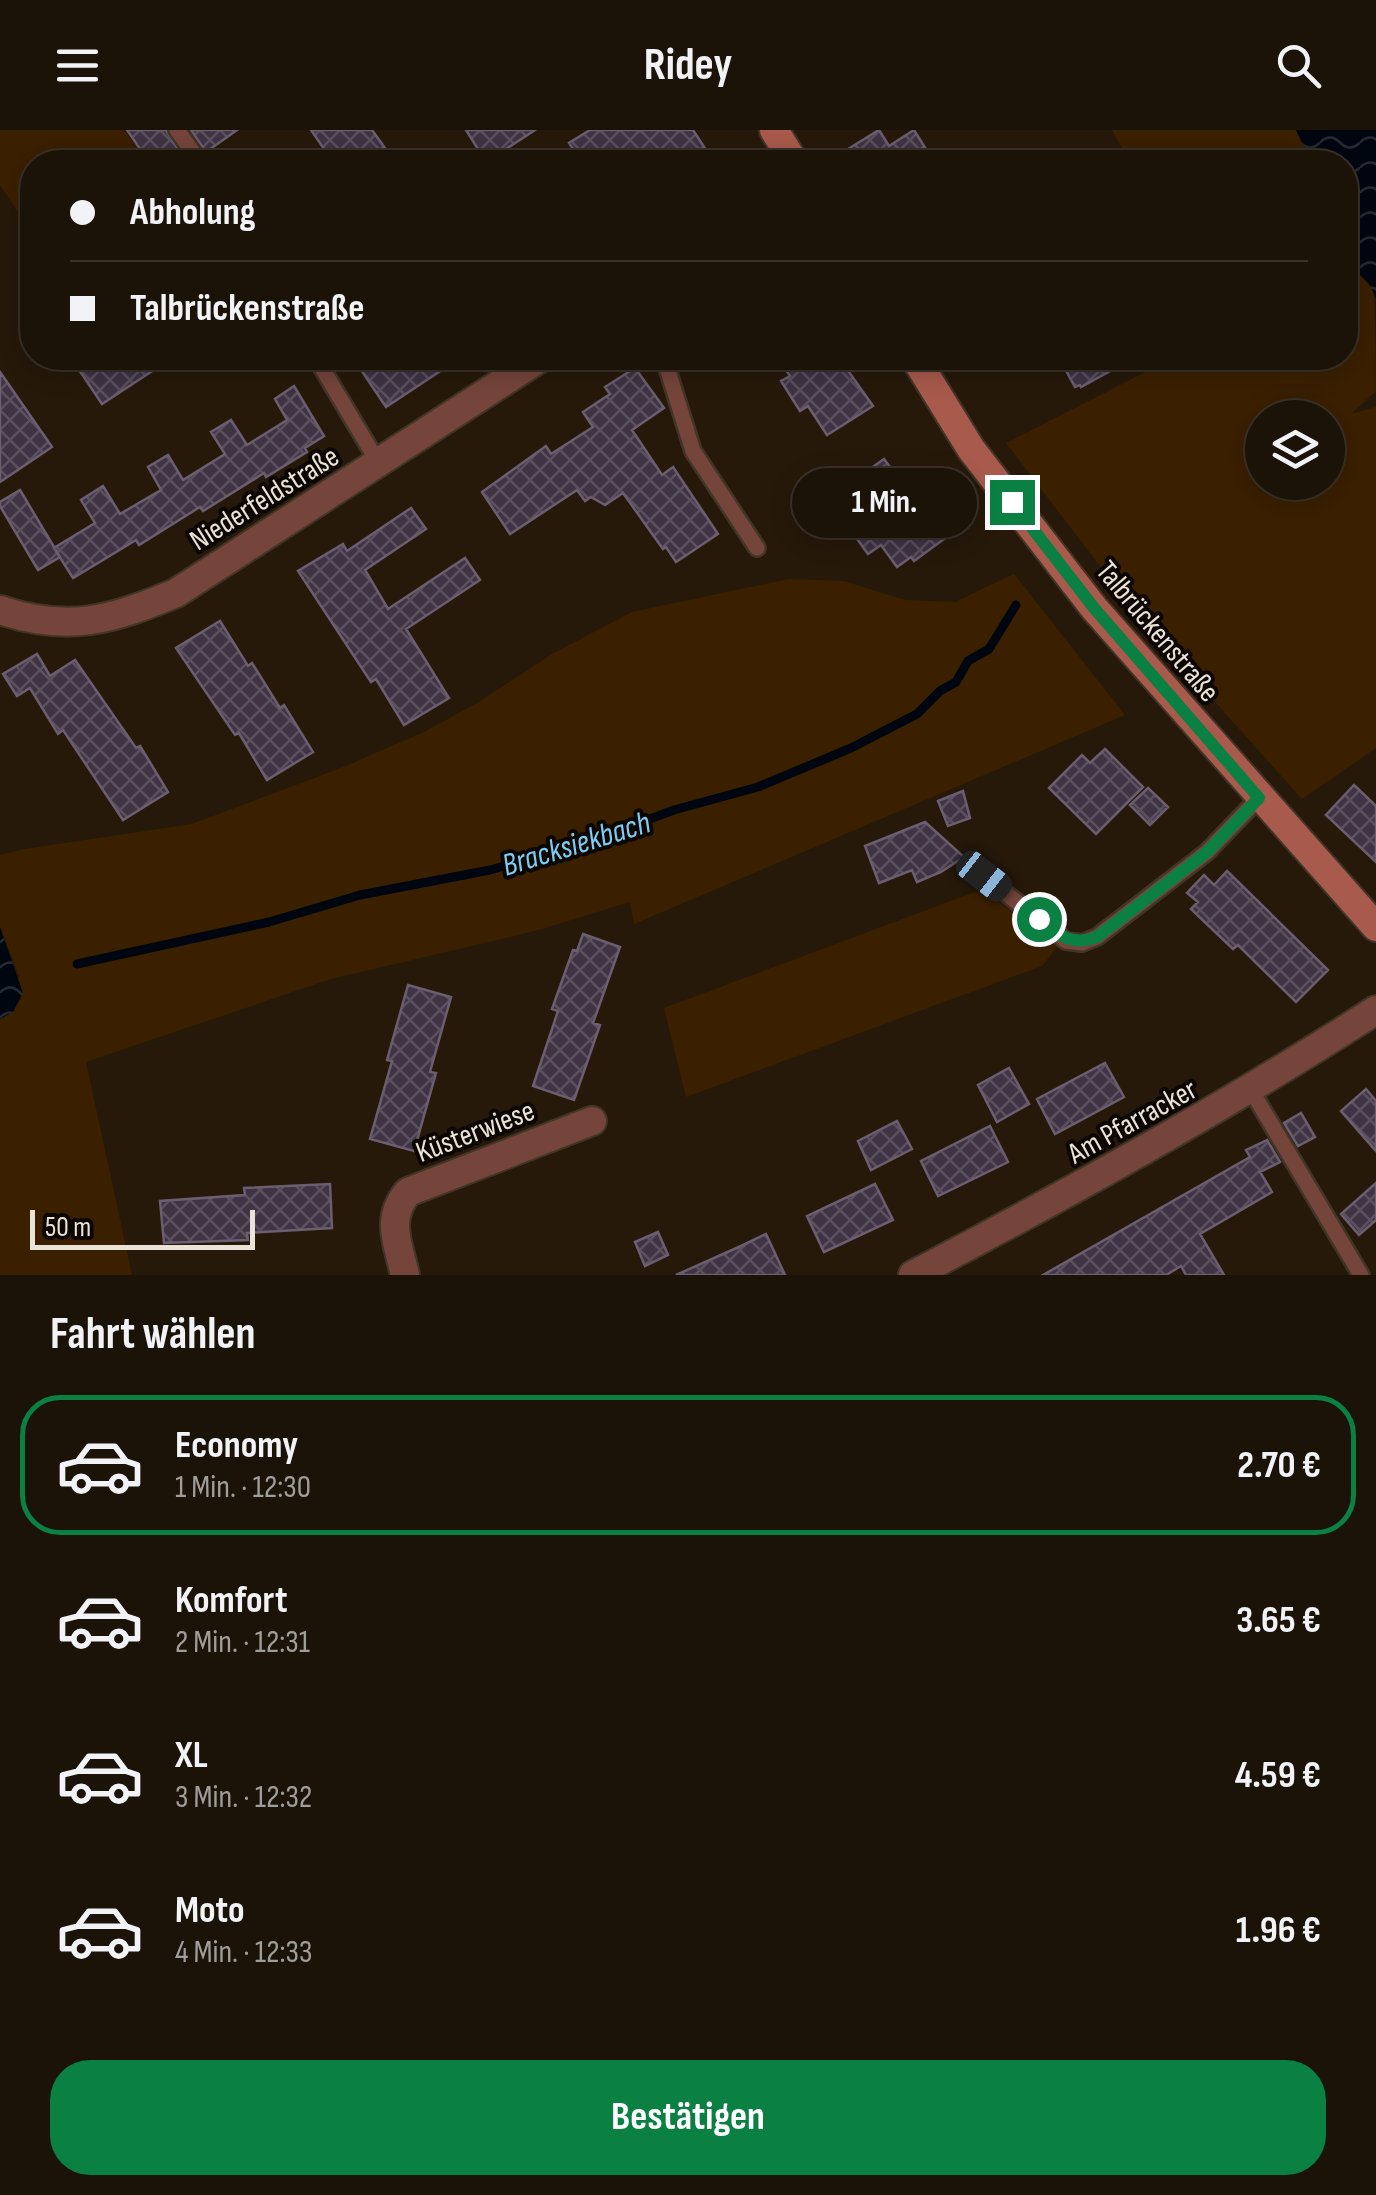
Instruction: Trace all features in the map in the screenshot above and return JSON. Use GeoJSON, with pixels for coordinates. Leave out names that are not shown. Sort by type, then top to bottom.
{"type":"FeatureCollection","features":[{"type":"Feature","properties":{"kind":"main road","name":"Talbrückenstraße"},"geometry":{"type":"LineString","coordinates":[[923,370],[972,449],[1094,608],[1376,927]]}},
{"type":"Feature","properties":{"kind":"street","name":"Niederfeldstraße"},"geometry":{"type":"LineString","coordinates":[[0,610],[23,618],[70,624],[123,615],[176,593],[522,370]]}},
{"type":"Feature","properties":{"kind":"street","name":"Am Pfarracker"},"geometry":{"type":"LineString","coordinates":[[913,1275],[1072,1192],[1251,1090],[1376,1010]]}},
{"type":"Feature","properties":{"kind":"street","name":"Küsterwiese"},"geometry":{"type":"LineString","coordinates":[[405,1275],[394,1226],[396,1205],[408,1192],[592,1121]]}},
{"type":"Feature","properties":{"kind":"lane"},"geometry":{"type":"LineString","coordinates":[[323,370],[379,464]]}},
{"type":"Feature","properties":{"kind":"lane"},"geometry":{"type":"LineString","coordinates":[[668,370],[693,452],[757,548]]}},
{"type":"Feature","properties":{"kind":"lane"},"geometry":{"type":"LineString","coordinates":[[984,876],[1066,941],[1082,942],[1097,937],[1207,852],[1259,798]]}},
{"type":"Feature","properties":{"kind":"lane"},"geometry":{"type":"LineString","coordinates":[[1251,1090],[1362,1274]]}},
{"type":"Feature","properties":{"kind":"shaded area"},"geometry":{"type":"Polygon","coordinates":[[[0,130],[124,130],[138,150],[20,150],[20,215],[0,185],[0,130]]]}},
{"type":"Feature","properties":{"kind":"shaded area"},"geometry":{"type":"Polygon","coordinates":[[[1112,130],[1296,130],[1305,150],[1123,150],[1112,130]]]}},
{"type":"Feature","properties":{"kind":"shaded area"},"geometry":{"type":"Polygon","coordinates":[[[1358,271],[1372,286],[1374,306],[1376,391],[1351,414],[1376,407],[1376,748],[1302,799],[1139,617],[1006,443],[1149,370],[1358,370],[1358,271]]]}},
{"type":"Feature","properties":{"kind":"shaded area"},"geometry":{"type":"Polygon","coordinates":[[[1014,574],[1125,715],[634,924],[630,902],[535,931],[331,979],[86,1062],[132,1275],[0,1275],[0,1019],[13,1012],[19,975],[0,927],[0,855],[192,824],[341,768],[424,732],[479,702],[552,654],[632,612],[789,579],[844,581],[905,600],[955,602],[1014,574]]]}},
{"type":"Feature","properties":{"kind":"shaded area"},"geometry":{"type":"Polygon","coordinates":[[[983,889],[1057,947],[1042,966],[686,1097],[664,1008],[983,889]]]}},
{"type":"Feature","properties":{"kind":"water"},"geometry":{"type":"Polygon","coordinates":[[[1296,130],[1376,130],[1376,299],[1358,274],[1358,150],[1305,150],[1296,130]]]}},
{"type":"Feature","properties":{"kind":"water"},"geometry":{"type":"Polygon","coordinates":[[[0,927],[23,993],[13,1012],[0,1019],[0,927]]]}},
{"type":"Feature","properties":{"kind":"building"},"geometry":{"type":"Polygon","coordinates":[[[127,130],[166,130],[178,150],[141,150],[127,130]]]}},
{"type":"Feature","properties":{"kind":"building"},"geometry":{"type":"Polygon","coordinates":[[[191,130],[237,130],[209,150],[205,150],[191,130]]]}},
{"type":"Feature","properties":{"kind":"building"},"geometry":{"type":"Polygon","coordinates":[[[311,130],[372,130],[386,150],[325,150],[311,130]]]}},
{"type":"Feature","properties":{"kind":"building"},"geometry":{"type":"Polygon","coordinates":[[[466,130],[535,130],[504,150],[478,150],[466,130]]]}},
{"type":"Feature","properties":{"kind":"building"},"geometry":{"type":"Polygon","coordinates":[[[590,130],[693,130],[706,150],[573,150],[569,143],[590,130]]]}},
{"type":"Feature","properties":{"kind":"building"},"geometry":{"type":"Polygon","coordinates":[[[879,130],[889,146],[914,130],[926,150],[846,150],[879,130]]]}},
{"type":"Feature","properties":{"kind":"building"},"geometry":{"type":"Polygon","coordinates":[[[79,370],[154,370],[102,404],[79,370]]]}},
{"type":"Feature","properties":{"kind":"building"},"geometry":{"type":"Polygon","coordinates":[[[361,370],[442,370],[386,407],[361,370]]]}},
{"type":"Feature","properties":{"kind":"building"},"geometry":{"type":"Polygon","coordinates":[[[636,370],[664,408],[632,430],[662,475],[673,467],[718,534],[676,562],[623,493],[605,505],[591,497],[585,501],[577,490],[510,534],[482,492],[546,446],[551,454],[593,427],[583,412],[610,394],[605,387],[636,370]]]}},
{"type":"Feature","properties":{"kind":"building"},"geometry":{"type":"Polygon","coordinates":[[[786,370],[848,370],[873,406],[827,435],[808,406],[800,411],[781,381],[790,376],[786,370]]]}},
{"type":"Feature","properties":{"kind":"building"},"geometry":{"type":"Polygon","coordinates":[[[1066,370],[1112,370],[1081,387],[1075,387],[1066,370]]]}},
{"type":"Feature","properties":{"kind":"building"},"geometry":{"type":"Polygon","coordinates":[[[0,372],[52,447],[0,482],[0,372]]]}},
{"type":"Feature","properties":{"kind":"building"},"geometry":{"type":"Polygon","coordinates":[[[294,386],[324,436],[305,448],[307,452],[203,511],[200,507],[139,545],[136,540],[73,578],[54,548],[95,523],[81,500],[103,486],[120,514],[161,490],[148,467],[168,455],[183,480],[225,454],[211,432],[231,420],[247,445],[287,420],[275,399],[294,386]]]}},
{"type":"Feature","properties":{"kind":"building"},"geometry":{"type":"Polygon","coordinates":[[[884,459],[944,539],[914,561],[911,557],[897,567],[881,545],[868,554],[840,515],[847,510],[835,494],[884,459]]]}},
{"type":"Feature","properties":{"kind":"building"},"geometry":{"type":"Polygon","coordinates":[[[20,490],[60,557],[38,570],[0,506],[0,502],[20,490]]]}},
{"type":"Feature","properties":{"kind":"building"},"geometry":{"type":"Polygon","coordinates":[[[411,508],[426,529],[365,570],[388,609],[465,558],[480,580],[406,629],[449,698],[404,725],[376,679],[371,682],[298,571],[343,544],[347,551],[411,508]]]}},
{"type":"Feature","properties":{"kind":"building"},"geometry":{"type":"Polygon","coordinates":[[[220,621],[280,708],[284,705],[313,752],[267,780],[239,733],[235,735],[176,648],[220,621]]]}},
{"type":"Feature","properties":{"kind":"building"},"geometry":{"type":"Polygon","coordinates":[[[37,654],[50,676],[75,660],[136,748],[140,746],[168,792],[123,820],[63,730],[58,734],[30,688],[17,696],[3,674],[37,654]]]}},
{"type":"Feature","properties":{"kind":"building"},"geometry":{"type":"Polygon","coordinates":[[[1105,749],[1143,787],[1096,834],[1049,788],[1082,755],[1090,763],[1105,749]]]}},
{"type":"Feature","properties":{"kind":"building"},"geometry":{"type":"Polygon","coordinates":[[[1354,785],[1376,806],[1376,862],[1326,815],[1354,785]]]}},
{"type":"Feature","properties":{"kind":"building"},"geometry":{"type":"Polygon","coordinates":[[[1148,788],[1168,807],[1150,825],[1130,805],[1148,788]]]}},
{"type":"Feature","properties":{"kind":"building"},"geometry":{"type":"Polygon","coordinates":[[[963,791],[970,818],[948,826],[938,801],[963,791]]]}},
{"type":"Feature","properties":{"kind":"building"},"geometry":{"type":"Polygon","coordinates":[[[925,822],[964,857],[917,882],[912,870],[879,883],[865,846],[925,822]]]}},
{"type":"Feature","properties":{"kind":"building"},"geometry":{"type":"Polygon","coordinates":[[[1227,871],[1328,970],[1296,1002],[1238,945],[1233,949],[1191,909],[1198,902],[1187,893],[1204,875],[1214,885],[1227,871]]]}},
{"type":"Feature","properties":{"kind":"building"},"geometry":{"type":"Polygon","coordinates":[[[583,934],[620,947],[593,1023],[600,1025],[574,1100],[533,1086],[558,1011],[552,1009],[573,950],[577,951],[583,934]]]}},
{"type":"Feature","properties":{"kind":"building"},"geometry":{"type":"Polygon","coordinates":[[[408,985],[451,997],[430,1072],[436,1073],[414,1151],[370,1139],[408,985]]]}},
{"type":"Feature","properties":{"kind":"building"},"geometry":{"type":"Polygon","coordinates":[[[1105,1063],[1124,1097],[1055,1134],[1037,1099],[1105,1063]]]}},
{"type":"Feature","properties":{"kind":"building"},"geometry":{"type":"Polygon","coordinates":[[[1009,1068],[1029,1104],[997,1122],[978,1085],[1009,1068]]]}},
{"type":"Feature","properties":{"kind":"building"},"geometry":{"type":"Polygon","coordinates":[[[1366,1089],[1376,1101],[1376,1151],[1341,1111],[1366,1089]]]}},
{"type":"Feature","properties":{"kind":"building"},"geometry":{"type":"Polygon","coordinates":[[[1301,1113],[1315,1137],[1298,1146],[1284,1123],[1301,1113]]]}},
{"type":"Feature","properties":{"kind":"building"},"geometry":{"type":"Polygon","coordinates":[[[897,1121],[912,1149],[871,1170],[858,1141],[897,1121]]]}},
{"type":"Feature","properties":{"kind":"building"},"geometry":{"type":"Polygon","coordinates":[[[990,1126],[1008,1162],[938,1196],[921,1161],[990,1126]]]}},
{"type":"Feature","properties":{"kind":"building"},"geometry":{"type":"Polygon","coordinates":[[[1267,1140],[1280,1162],[1260,1172],[1272,1192],[1200,1234],[1224,1275],[1186,1275],[1181,1266],[1166,1275],[1043,1275],[1250,1157],[1246,1150],[1267,1140]]]}},
{"type":"Feature","properties":{"kind":"building"},"geometry":{"type":"Polygon","coordinates":[[[1376,1183],[1376,1220],[1359,1235],[1341,1214],[1376,1183]]]}},
{"type":"Feature","properties":{"kind":"building"},"geometry":{"type":"Polygon","coordinates":[[[330,1184],[332,1228],[247,1233],[248,1240],[164,1243],[160,1201],[245,1195],[244,1188],[330,1184]]]}},
{"type":"Feature","properties":{"kind":"building"},"geometry":{"type":"Polygon","coordinates":[[[875,1184],[893,1220],[824,1252],[807,1216],[875,1184]]]}},
{"type":"Feature","properties":{"kind":"building"},"geometry":{"type":"Polygon","coordinates":[[[658,1232],[668,1255],[645,1266],[635,1242],[658,1232]]]}},
{"type":"Feature","properties":{"kind":"building"},"geometry":{"type":"Polygon","coordinates":[[[766,1234],[785,1275],[676,1275],[741,1246],[766,1234]]]}},
{"type":"Feature","properties":{"kind":"waterway","name":"Bracksiekbach"},"geometry":{"type":"LineString","coordinates":[[77,964],[269,922],[360,895],[490,870],[758,787],[851,748],[917,714],[940,691],[956,682],[968,661],[989,649],[1016,605]]}},
{"type":"Feature","properties":{"kind":"route"},"geometry":{"type":"LineString","coordinates":[[1012,502],[1094,608],[1259,798],[1207,852],[1097,937],[1082,942],[1066,941],[1039,919]]}}]}
